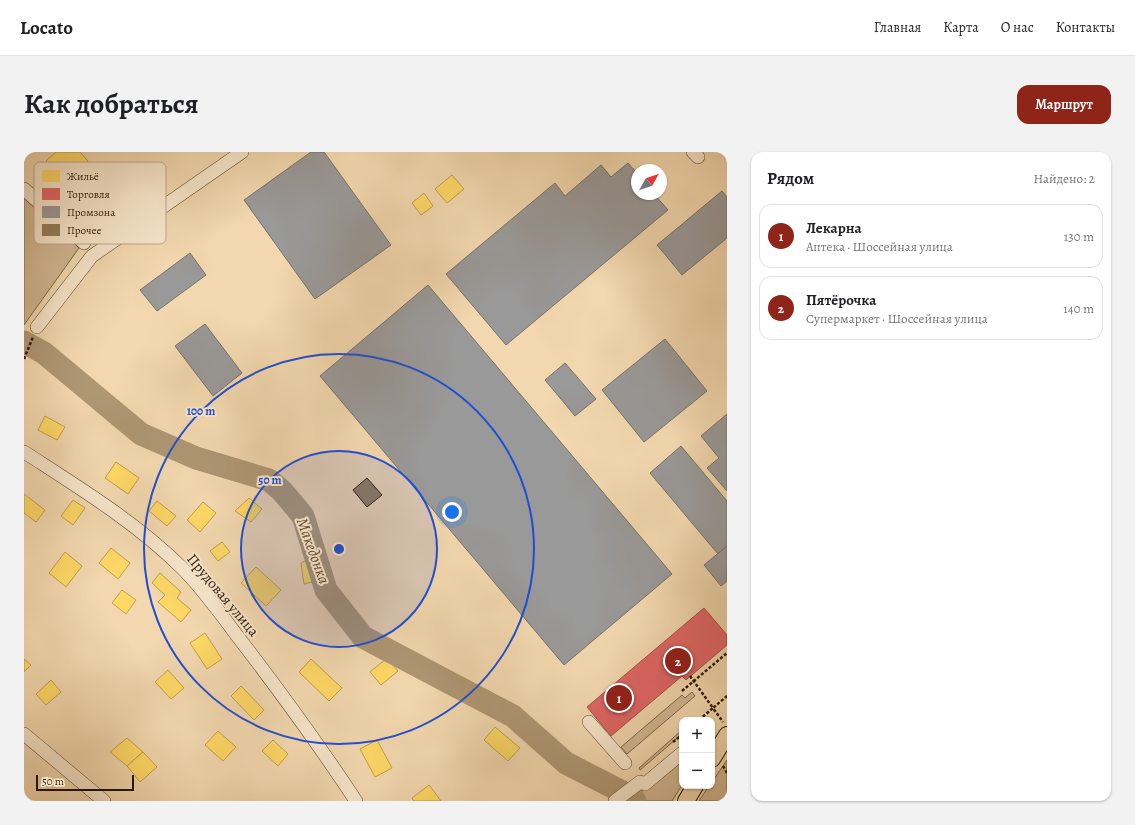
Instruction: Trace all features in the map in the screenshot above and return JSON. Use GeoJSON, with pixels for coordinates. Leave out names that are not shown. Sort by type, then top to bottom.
{"type":"FeatureCollection","features":[{"type":"Feature","properties":{"kind":"main road"},"geometry":{"type":"LineString","coordinates":[[715,753],[725,729]]}},
{"type":"Feature","properties":{"kind":"main road"},"geometry":{"type":"LineString","coordinates":[[686,801],[693,789]]}},
{"type":"Feature","properties":{"kind":"street"},"geometry":{"type":"LineString","coordinates":[[166,205],[242,152]]}},
{"type":"Feature","properties":{"kind":"street"},"geometry":{"type":"LineString","coordinates":[[24,189],[34,198]]}},
{"type":"Feature","properties":{"kind":"street"},"geometry":{"type":"LineString","coordinates":[[37,328],[92,256],[109,244]]}},
{"type":"Feature","properties":{"kind":"street","name":"Прудовая улица"},"geometry":{"type":"LineString","coordinates":[[24,452],[103,504],[152,542],[180,567],[209,599],[304,724],[356,801]]}},
{"type":"Feature","properties":{"kind":"street"},"geometry":{"type":"LineString","coordinates":[[589,722],[625,763]]}},
{"type":"Feature","properties":{"kind":"street"},"geometry":{"type":"LineString","coordinates":[[24,734],[104,801]]}},
{"type":"Feature","properties":{"kind":"street"},"geometry":{"type":"LineString","coordinates":[[615,801],[640,782],[646,784],[679,756]]}},
{"type":"Feature","properties":{"kind":"path"},"geometry":{"type":"LineString","coordinates":[[24,359],[37,328]]}},
{"type":"Feature","properties":{"kind":"path"},"geometry":{"type":"LineString","coordinates":[[682,691],[727,653]]}},
{"type":"Feature","properties":{"kind":"path"},"geometry":{"type":"LineString","coordinates":[[690,676],[713,708],[725,729]]}},
{"type":"Feature","properties":{"kind":"path"},"geometry":{"type":"LineString","coordinates":[[702,717],[727,696]]}},
{"type":"Feature","properties":{"kind":"shaded area"},"geometry":{"type":"Polygon","coordinates":[[[24,198],[34,207],[34,244],[75,244],[79,248],[24,325],[24,198]]]}},
{"type":"Feature","properties":{"kind":"shaded area"},"geometry":{"type":"Polygon","coordinates":[[[692,692],[695,696],[627,754],[621,747],[682,695],[685,698],[692,692]]]}},
{"type":"Feature","properties":{"kind":"shaded area"},"geometry":{"type":"Polygon","coordinates":[[[679,733],[679,737],[640,770],[639,768],[679,733]]]}},
{"type":"Feature","properties":{"kind":"shaded area"},"geometry":{"type":"Polygon","coordinates":[[[727,760],[727,801],[699,801],[707,789],[715,789],[715,778],[727,760]]]}},
{"type":"Feature","properties":{"kind":"shaded area"},"geometry":{"type":"Polygon","coordinates":[[[679,762],[680,789],[672,801],[628,801],[679,762]]]}},
{"type":"Feature","properties":{"kind":"building: Жильё"},"geometry":{"type":"Polygon","coordinates":[[[56,152],[80,152],[88,161],[47,162],[46,161],[56,152]]]}},
{"type":"Feature","properties":{"kind":"building: Жильё"},"geometry":{"type":"Polygon","coordinates":[[[452,175],[464,189],[447,203],[435,189],[452,175]]]}},
{"type":"Feature","properties":{"kind":"building: Жильё"},"geometry":{"type":"Polygon","coordinates":[[[424,193],[433,206],[421,215],[412,203],[424,193]]]}},
{"type":"Feature","properties":{"kind":"building: Жильё"},"geometry":{"type":"Polygon","coordinates":[[[45,416],[65,427],[57,440],[38,430],[45,416]]]}},
{"type":"Feature","properties":{"kind":"building: Жильё"},"geometry":{"type":"Polygon","coordinates":[[[116,462],[139,478],[128,494],[105,478],[116,462]]]}},
{"type":"Feature","properties":{"kind":"building: Жильё"},"geometry":{"type":"Polygon","coordinates":[[[24,494],[45,510],[36,522],[24,513],[24,494]]]}},
{"type":"Feature","properties":{"kind":"building: Жильё"},"geometry":{"type":"Polygon","coordinates":[[[249,498],[262,509],[251,522],[235,511],[249,498]]]}},
{"type":"Feature","properties":{"kind":"building: Жильё"},"geometry":{"type":"Polygon","coordinates":[[[73,500],[85,508],[73,525],[61,516],[73,500]]]}},
{"type":"Feature","properties":{"kind":"building: Жильё"},"geometry":{"type":"Polygon","coordinates":[[[157,501],[176,516],[167,526],[149,511],[157,501]]]}},
{"type":"Feature","properties":{"kind":"building: Жильё"},"geometry":{"type":"Polygon","coordinates":[[[203,502],[216,513],[200,532],[187,520],[203,502]]]}},
{"type":"Feature","properties":{"kind":"building: Жильё"},"geometry":{"type":"Polygon","coordinates":[[[222,542],[230,552],[218,561],[210,551],[222,542]]]}},
{"type":"Feature","properties":{"kind":"building: Жильё"},"geometry":{"type":"Polygon","coordinates":[[[111,548],[130,563],[118,579],[99,563],[111,548]]]}},
{"type":"Feature","properties":{"kind":"building: Жильё"},"geometry":{"type":"Polygon","coordinates":[[[65,552],[82,566],[66,587],[49,573],[65,552]]]}},
{"type":"Feature","properties":{"kind":"building: Жильё"},"geometry":{"type":"Polygon","coordinates":[[[307,560],[312,582],[304,584],[301,563],[307,560]]]}},
{"type":"Feature","properties":{"kind":"building: Жильё"},"geometry":{"type":"Polygon","coordinates":[[[256,567],[281,590],[266,606],[241,583],[256,567]]]}},
{"type":"Feature","properties":{"kind":"building: Жильё"},"geometry":{"type":"Polygon","coordinates":[[[160,573],[181,592],[177,598],[191,610],[181,622],[158,602],[165,595],[152,583],[160,573]]]}},
{"type":"Feature","properties":{"kind":"building: Жильё"},"geometry":{"type":"Polygon","coordinates":[[[122,590],[136,600],[126,614],[112,603],[122,590]]]}},
{"type":"Feature","properties":{"kind":"building: Жильё"},"geometry":{"type":"Polygon","coordinates":[[[205,633],[222,659],[207,669],[190,643],[205,633]]]}},
{"type":"Feature","properties":{"kind":"building: Жильё"},"geometry":{"type":"Polygon","coordinates":[[[387,658],[398,671],[381,685],[370,672],[387,658]]]}},
{"type":"Feature","properties":{"kind":"building: Жильё"},"geometry":{"type":"Polygon","coordinates":[[[24,659],[31,665],[24,672],[24,659]]]}},
{"type":"Feature","properties":{"kind":"building: Жильё"},"geometry":{"type":"Polygon","coordinates":[[[311,659],[342,688],[329,701],[299,672],[311,659]]]}},
{"type":"Feature","properties":{"kind":"building: Жильё"},"geometry":{"type":"Polygon","coordinates":[[[168,670],[184,688],[171,699],[155,682],[168,670]]]}},
{"type":"Feature","properties":{"kind":"building: Жильё"},"geometry":{"type":"Polygon","coordinates":[[[51,680],[61,692],[46,705],[36,694],[51,680]]]}},
{"type":"Feature","properties":{"kind":"building: Жильё"},"geometry":{"type":"Polygon","coordinates":[[[241,686],[264,710],[254,720],[231,696],[241,686]]]}},
{"type":"Feature","properties":{"kind":"building: Жильё"},"geometry":{"type":"Polygon","coordinates":[[[495,727],[520,748],[508,761],[484,740],[495,727]]]}},
{"type":"Feature","properties":{"kind":"building: Жильё"},"geometry":{"type":"Polygon","coordinates":[[[218,731],[236,747],[223,761],[205,745],[218,731]]]}},
{"type":"Feature","properties":{"kind":"building: Жильё"},"geometry":{"type":"Polygon","coordinates":[[[127,738],[143,752],[127,766],[110,752],[127,738]]]}},
{"type":"Feature","properties":{"kind":"building: Жильё"},"geometry":{"type":"Polygon","coordinates":[[[273,740],[288,754],[278,766],[262,751],[273,740]]]}},
{"type":"Feature","properties":{"kind":"building: Жильё"},"geometry":{"type":"Polygon","coordinates":[[[377,740],[392,768],[375,777],[360,749],[377,740]]]}},
{"type":"Feature","properties":{"kind":"building: Жильё"},"geometry":{"type":"Polygon","coordinates":[[[143,752],[157,767],[140,782],[127,766],[143,752]]]}},
{"type":"Feature","properties":{"kind":"building: Жильё"},"geometry":{"type":"Polygon","coordinates":[[[429,785],[441,801],[414,801],[412,798],[429,785]]]}},
{"type":"Feature","properties":{"kind":"building: Торговля"},"geometry":{"type":"Polygon","coordinates":[[[704,608],[727,635],[727,645],[686,680],[682,676],[611,736],[587,707],[704,608]]]}},
{"type":"Feature","properties":{"kind":"building: Промзона"},"geometry":{"type":"Polygon","coordinates":[[[311,152],[324,152],[391,245],[315,299],[244,200],[311,152]]]}},
{"type":"Feature","properties":{"kind":"building: Промзона"},"geometry":{"type":"Polygon","coordinates":[[[628,163],[631,166],[631,200],[659,200],[668,210],[506,345],[446,274],[555,183],[565,196],[601,165],[611,177],[628,163]]]}},
{"type":"Feature","properties":{"kind":"building: Промзона"},"geometry":{"type":"Polygon","coordinates":[[[722,191],[727,197],[727,238],[682,275],[657,245],[722,191]]]}},
{"type":"Feature","properties":{"kind":"building: Промзона"},"geometry":{"type":"Polygon","coordinates":[[[190,253],[206,275],[157,311],[140,290],[190,253]]]}},
{"type":"Feature","properties":{"kind":"building: Промзона"},"geometry":{"type":"Polygon","coordinates":[[[428,285],[672,574],[564,665],[320,376],[428,285]]]}},
{"type":"Feature","properties":{"kind":"building: Промзона"},"geometry":{"type":"Polygon","coordinates":[[[205,324],[242,373],[213,396],[175,346],[205,324]]]}},
{"type":"Feature","properties":{"kind":"building: Промзона"},"geometry":{"type":"Polygon","coordinates":[[[665,339],[707,391],[644,442],[602,390],[665,339]]]}},
{"type":"Feature","properties":{"kind":"building: Промзона"},"geometry":{"type":"Polygon","coordinates":[[[565,363],[596,399],[575,416],[545,380],[565,363]]]}},
{"type":"Feature","properties":{"kind":"building: Промзона"},"geometry":{"type":"Polygon","coordinates":[[[727,414],[727,491],[707,468],[719,458],[701,436],[727,414]]]}},
{"type":"Feature","properties":{"kind":"building: Промзона"},"geometry":{"type":"Polygon","coordinates":[[[681,446],[727,501],[727,546],[718,554],[650,473],[681,446]]]}},
{"type":"Feature","properties":{"kind":"building: Промзона"},"geometry":{"type":"Polygon","coordinates":[[[727,546],[727,581],[721,586],[704,565],[727,546]]]}},
{"type":"Feature","properties":{"kind":"building: Прочее"},"geometry":{"type":"Polygon","coordinates":[[[367,478],[382,495],[367,507],[353,490],[367,478]]]}},
{"type":"Feature","properties":{"kind":"waterway","name":"Македонка"},"geometry":{"type":"LineString","coordinates":[[24,342],[44,353],[141,434],[196,458],[269,480],[282,491],[303,516],[326,590],[363,637],[513,716],[566,763],[632,797],[635,801]]}},
{"type":"Feature","properties":{"kind":"place","name":"Пятёрочка"},"geometry":{"type":"Point","coordinates":[678,661]}},
{"type":"Feature","properties":{"kind":"place","name":"Лекарна"},"geometry":{"type":"Point","coordinates":[619,698]}}]}
